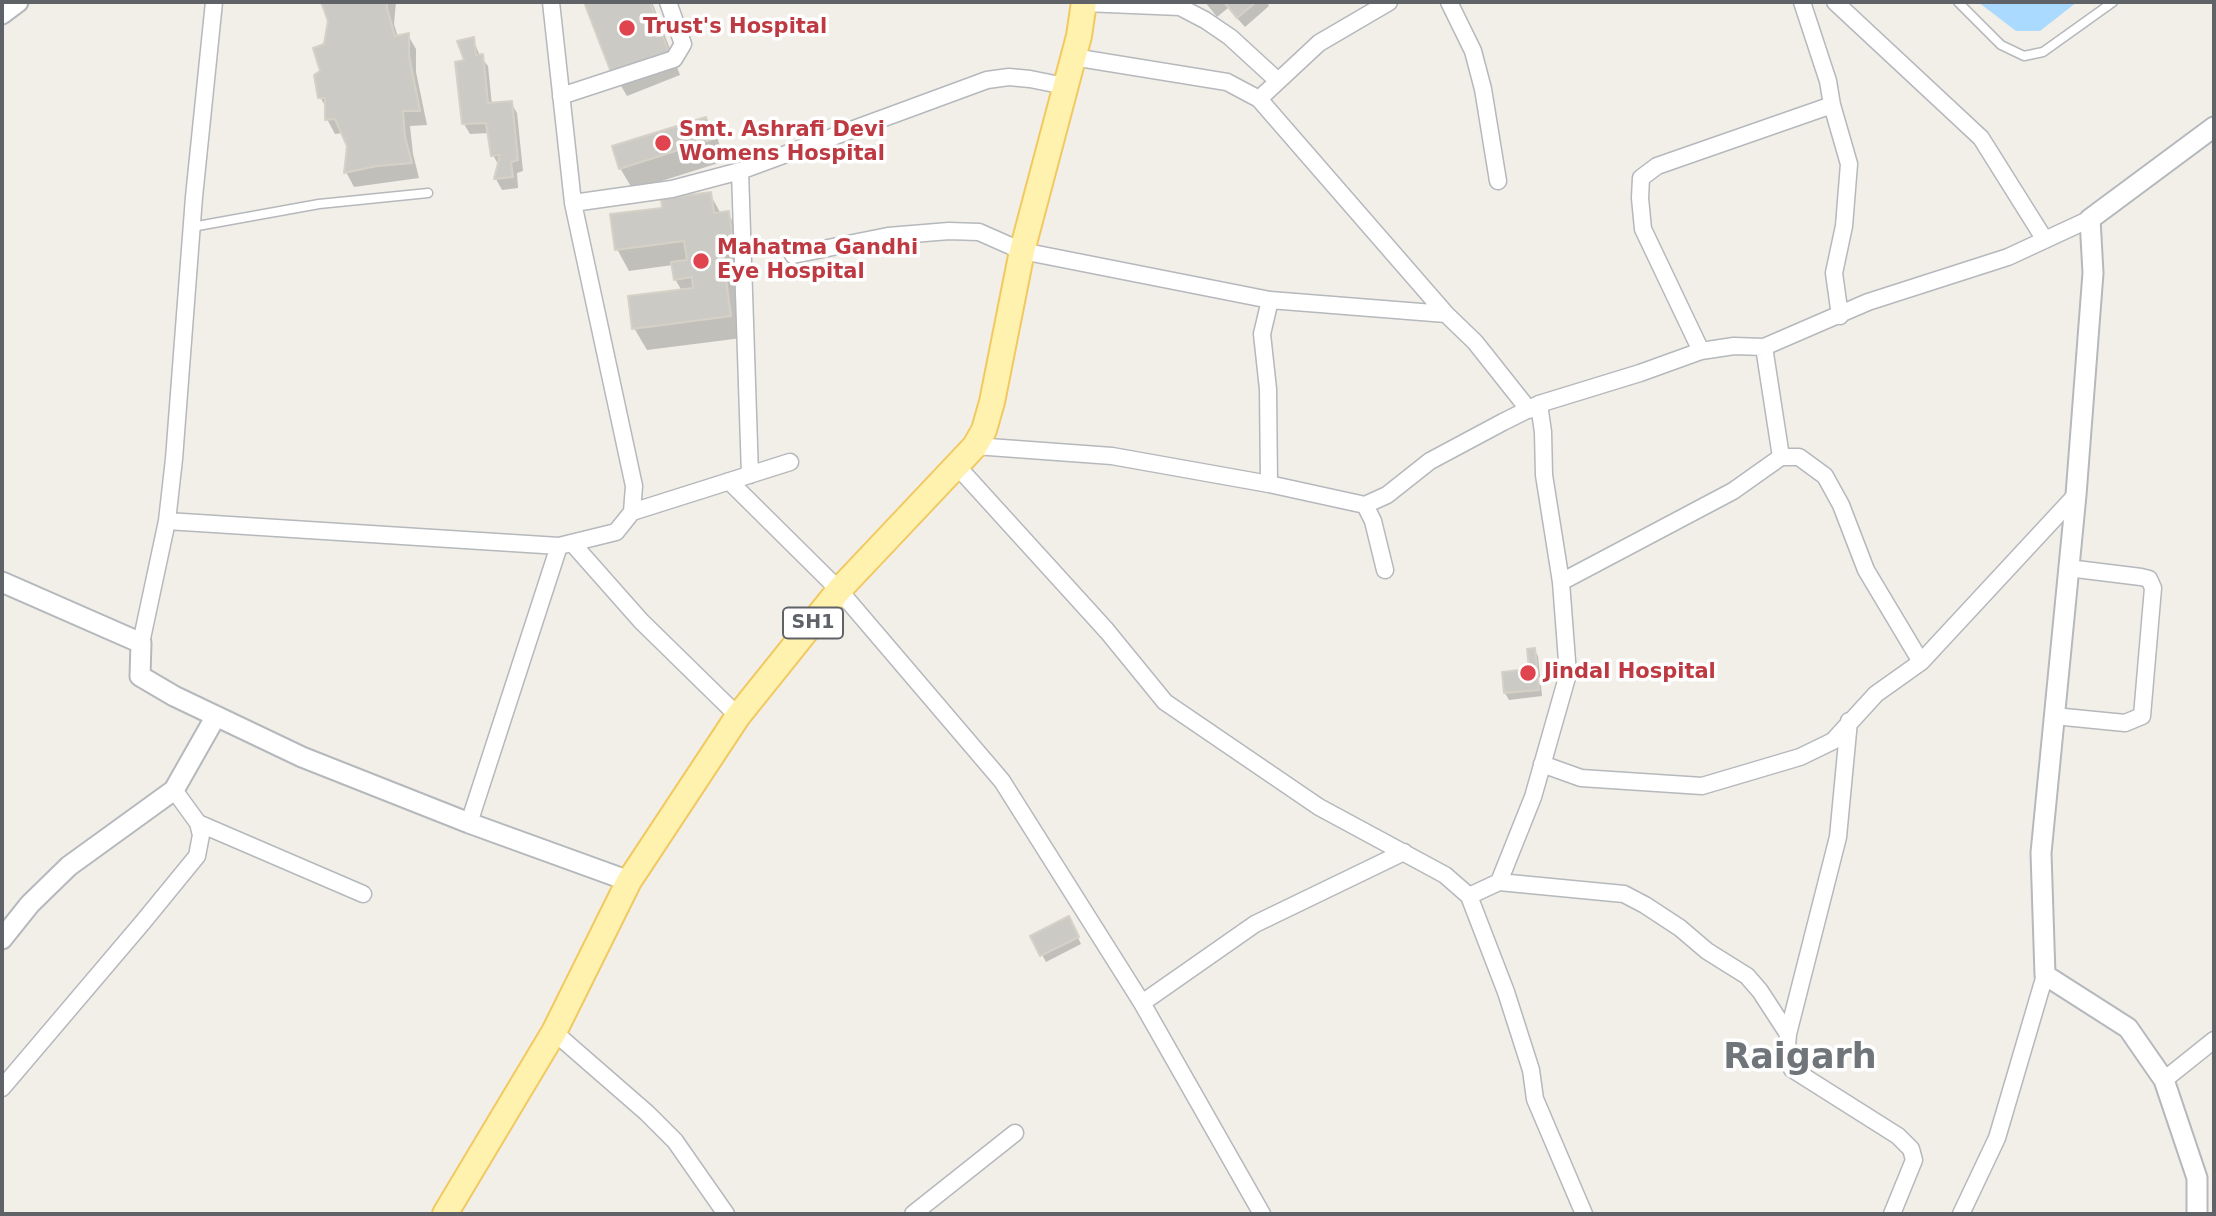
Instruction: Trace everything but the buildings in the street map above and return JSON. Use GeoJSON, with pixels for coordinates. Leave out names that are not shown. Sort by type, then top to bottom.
{"type":"FeatureCollection","features":[{"type":"Feature","properties":{"kind":"main road","name":"SH1"},"geometry":{"type":"LineString","coordinates":[[444,1214],[554,1032],[629,881],[738,716],[839,590],[957,466],[975,446],[984,430],[1022,251],[1079,36],[1084,2]]}},
{"type":"Feature","properties":{"kind":"street"},"geometry":{"type":"LineString","coordinates":[[2,14],[18,2]]}},
{"type":"Feature","properties":{"kind":"street"},"geometry":{"type":"LineString","coordinates":[[214,2],[191,227],[174,459],[167,521],[141,643],[140,676],[174,696],[302,757],[469,823],[629,881]]}},
{"type":"Feature","properties":{"kind":"street"},"geometry":{"type":"LineString","coordinates":[[167,521],[565,545],[617,533],[632,512],[634,486],[573,203],[551,2]]}},
{"type":"Feature","properties":{"kind":"street"},"geometry":{"type":"LineString","coordinates":[[561,96],[674,59],[683,44],[668,2]]}},
{"type":"Feature","properties":{"kind":"street"},"geometry":{"type":"LineString","coordinates":[[1084,2],[1180,7],[1230,37],[1278,81]]}},
{"type":"Feature","properties":{"kind":"street"},"geometry":{"type":"LineString","coordinates":[[1259,99],[1318,43],[1389,2]]}},
{"type":"Feature","properties":{"kind":"street"},"geometry":{"type":"LineString","coordinates":[[1449,2],[1473,51],[1483,89],[1498,181]]}},
{"type":"Feature","properties":{"kind":"street"},"geometry":{"type":"LineString","coordinates":[[1802,2],[1828,80],[1832,105],[1849,164],[1844,226],[1834,273],[1840,316]]}},
{"type":"Feature","properties":{"kind":"street"},"geometry":{"type":"LineString","coordinates":[[1835,2],[1981,138],[2045,240]]}},
{"type":"Feature","properties":{"kind":"street"},"geometry":{"type":"LineString","coordinates":[[1073,57],[1227,82],[1259,99],[1446,314],[1534,407],[1543,432],[1544,475],[1561,582],[1568,674],[1534,797],[1499,882]]}},
{"type":"Feature","properties":{"kind":"street"},"geometry":{"type":"LineString","coordinates":[[573,203],[672,189],[740,170],[987,79],[1009,77],[1065,86]]}},
{"type":"Feature","properties":{"kind":"street"},"geometry":{"type":"LineString","coordinates":[[1701,351],[1643,229],[1641,178],[1657,166],[1832,105]]}},
{"type":"Feature","properties":{"kind":"street"},"geometry":{"type":"LineString","coordinates":[[975,446],[1112,456],[1269,484],[1365,505],[1387,495],[1430,461],[1534,407],[1701,351],[1734,346],[1764,347],[1868,302],[2008,257],[2090,219],[2214,127]]}},
{"type":"Feature","properties":{"kind":"street"},"geometry":{"type":"LineString","coordinates":[[740,170],[750,475]]}},
{"type":"Feature","properties":{"kind":"street"},"geometry":{"type":"LineString","coordinates":[[1961,1214],[1997,1138],[2045,975],[2041,853],[2076,495],[2093,273],[2090,219]]}},
{"type":"Feature","properties":{"kind":"street"},"geometry":{"type":"LineString","coordinates":[[793,255],[888,236],[949,231],[979,232],[1022,251],[1270,300],[1446,314]]}},
{"type":"Feature","properties":{"kind":"street"},"geometry":{"type":"LineString","coordinates":[[1269,484],[1268,389],[1262,334],[1270,300]]}},
{"type":"Feature","properties":{"kind":"street"},"geometry":{"type":"LineString","coordinates":[[1764,347],[1781,457]]}},
{"type":"Feature","properties":{"kind":"street"},"geometry":{"type":"LineString","coordinates":[[1561,582],[1733,491],[1781,457],[1798,457],[1825,476],[1841,505],[1866,570],[1921,662]]}},
{"type":"Feature","properties":{"kind":"street"},"geometry":{"type":"LineString","coordinates":[[632,512],[790,462]]}},
{"type":"Feature","properties":{"kind":"street"},"geometry":{"type":"LineString","coordinates":[[957,466],[1107,631],[1165,702],[1319,807],[1446,876],[1469,896],[1506,992],[1531,1070],[1535,1099],[1584,1214]]}},
{"type":"Feature","properties":{"kind":"street"},"geometry":{"type":"LineString","coordinates":[[729,481],[839,590],[1002,781],[1142,1003],[1262,1214]]}},
{"type":"Feature","properties":{"kind":"street"},"geometry":{"type":"LineString","coordinates":[[1542,764],[1581,778],[1702,786],[1800,757],[1832,741],[1876,694],[1921,662],[2076,495]]}},
{"type":"Feature","properties":{"kind":"street"},"geometry":{"type":"LineString","coordinates":[[1365,505],[1373,521],[1385,570]]}},
{"type":"Feature","properties":{"kind":"street"},"geometry":{"type":"LineString","coordinates":[[565,545],[738,716]]}},
{"type":"Feature","properties":{"kind":"street"},"geometry":{"type":"LineString","coordinates":[[469,823],[565,545]]}},
{"type":"Feature","properties":{"kind":"street"},"geometry":{"type":"LineString","coordinates":[[2054,716],[2125,723],[2140,718],[2143,703],[2153,588],[2149,579],[2068,568]]}},
{"type":"Feature","properties":{"kind":"street"},"geometry":{"type":"LineString","coordinates":[[4,588],[141,643]]}},
{"type":"Feature","properties":{"kind":"street"},"geometry":{"type":"LineString","coordinates":[[2,939],[30,904],[69,866],[174,790],[216,716]]}},
{"type":"Feature","properties":{"kind":"street"},"geometry":{"type":"LineString","coordinates":[[1849,721],[1838,837],[1788,1034],[1786,1058],[1792,1069],[1898,1136],[1911,1149],[1914,1160],[1892,1214]]}},
{"type":"Feature","properties":{"kind":"street"},"geometry":{"type":"LineString","coordinates":[[2,1088],[197,856],[201,835],[198,824],[174,790]]}},
{"type":"Feature","properties":{"kind":"street"},"geometry":{"type":"LineString","coordinates":[[198,824],[363,894]]}},
{"type":"Feature","properties":{"kind":"street"},"geometry":{"type":"LineString","coordinates":[[1142,1003],[1255,924],[1404,852]]}},
{"type":"Feature","properties":{"kind":"street"},"geometry":{"type":"LineString","coordinates":[[1469,896],[1499,882],[1623,894],[1680,928],[1707,951],[1747,976],[1788,1034]]}},
{"type":"Feature","properties":{"kind":"street"},"geometry":{"type":"LineString","coordinates":[[2045,975],[2128,1028],[2164,1080],[2197,1178],[2197,1214]]}},
{"type":"Feature","properties":{"kind":"street"},"geometry":{"type":"LineString","coordinates":[[554,1032],[675,1141],[726,1214]]}},
{"type":"Feature","properties":{"kind":"street"},"geometry":{"type":"LineString","coordinates":[[2164,1080],[2209,1044]]}},
{"type":"Feature","properties":{"kind":"street"},"geometry":{"type":"LineString","coordinates":[[914,1214],[1015,1133]]}},
{"type":"Feature","properties":{"kind":"lane"},"geometry":{"type":"LineString","coordinates":[[1958,2],[2001,45],[2024,55],[2043,52],[2113,2]]}},
{"type":"Feature","properties":{"kind":"lane"},"geometry":{"type":"LineString","coordinates":[[191,227],[320,204],[428,193]]}},
{"type":"Feature","properties":{"kind":"water"},"geometry":{"type":"Polygon","coordinates":[[[1978,2],[2077,2],[2040,31],[2016,31],[1978,2]]]}},
{"type":"Feature","properties":{"kind":"place","name":"Trust's Hospital"},"geometry":{"type":"Point","coordinates":[627,28]}},
{"type":"Feature","properties":{"kind":"place","name":"Smt. Ashrafi Devi Womens Hospital"},"geometry":{"type":"Point","coordinates":[663,143]}},
{"type":"Feature","properties":{"kind":"place","name":"Mahatma Gandhi Eye Hospital"},"geometry":{"type":"Point","coordinates":[701,261]}},
{"type":"Feature","properties":{"kind":"place","name":"Jindal Hospital"},"geometry":{"type":"Point","coordinates":[1528,673]}},
{"type":"Feature","properties":{"kind":"district","name":"Raigarh"},"geometry":{"type":"Point","coordinates":[1800,1059]}}]}
